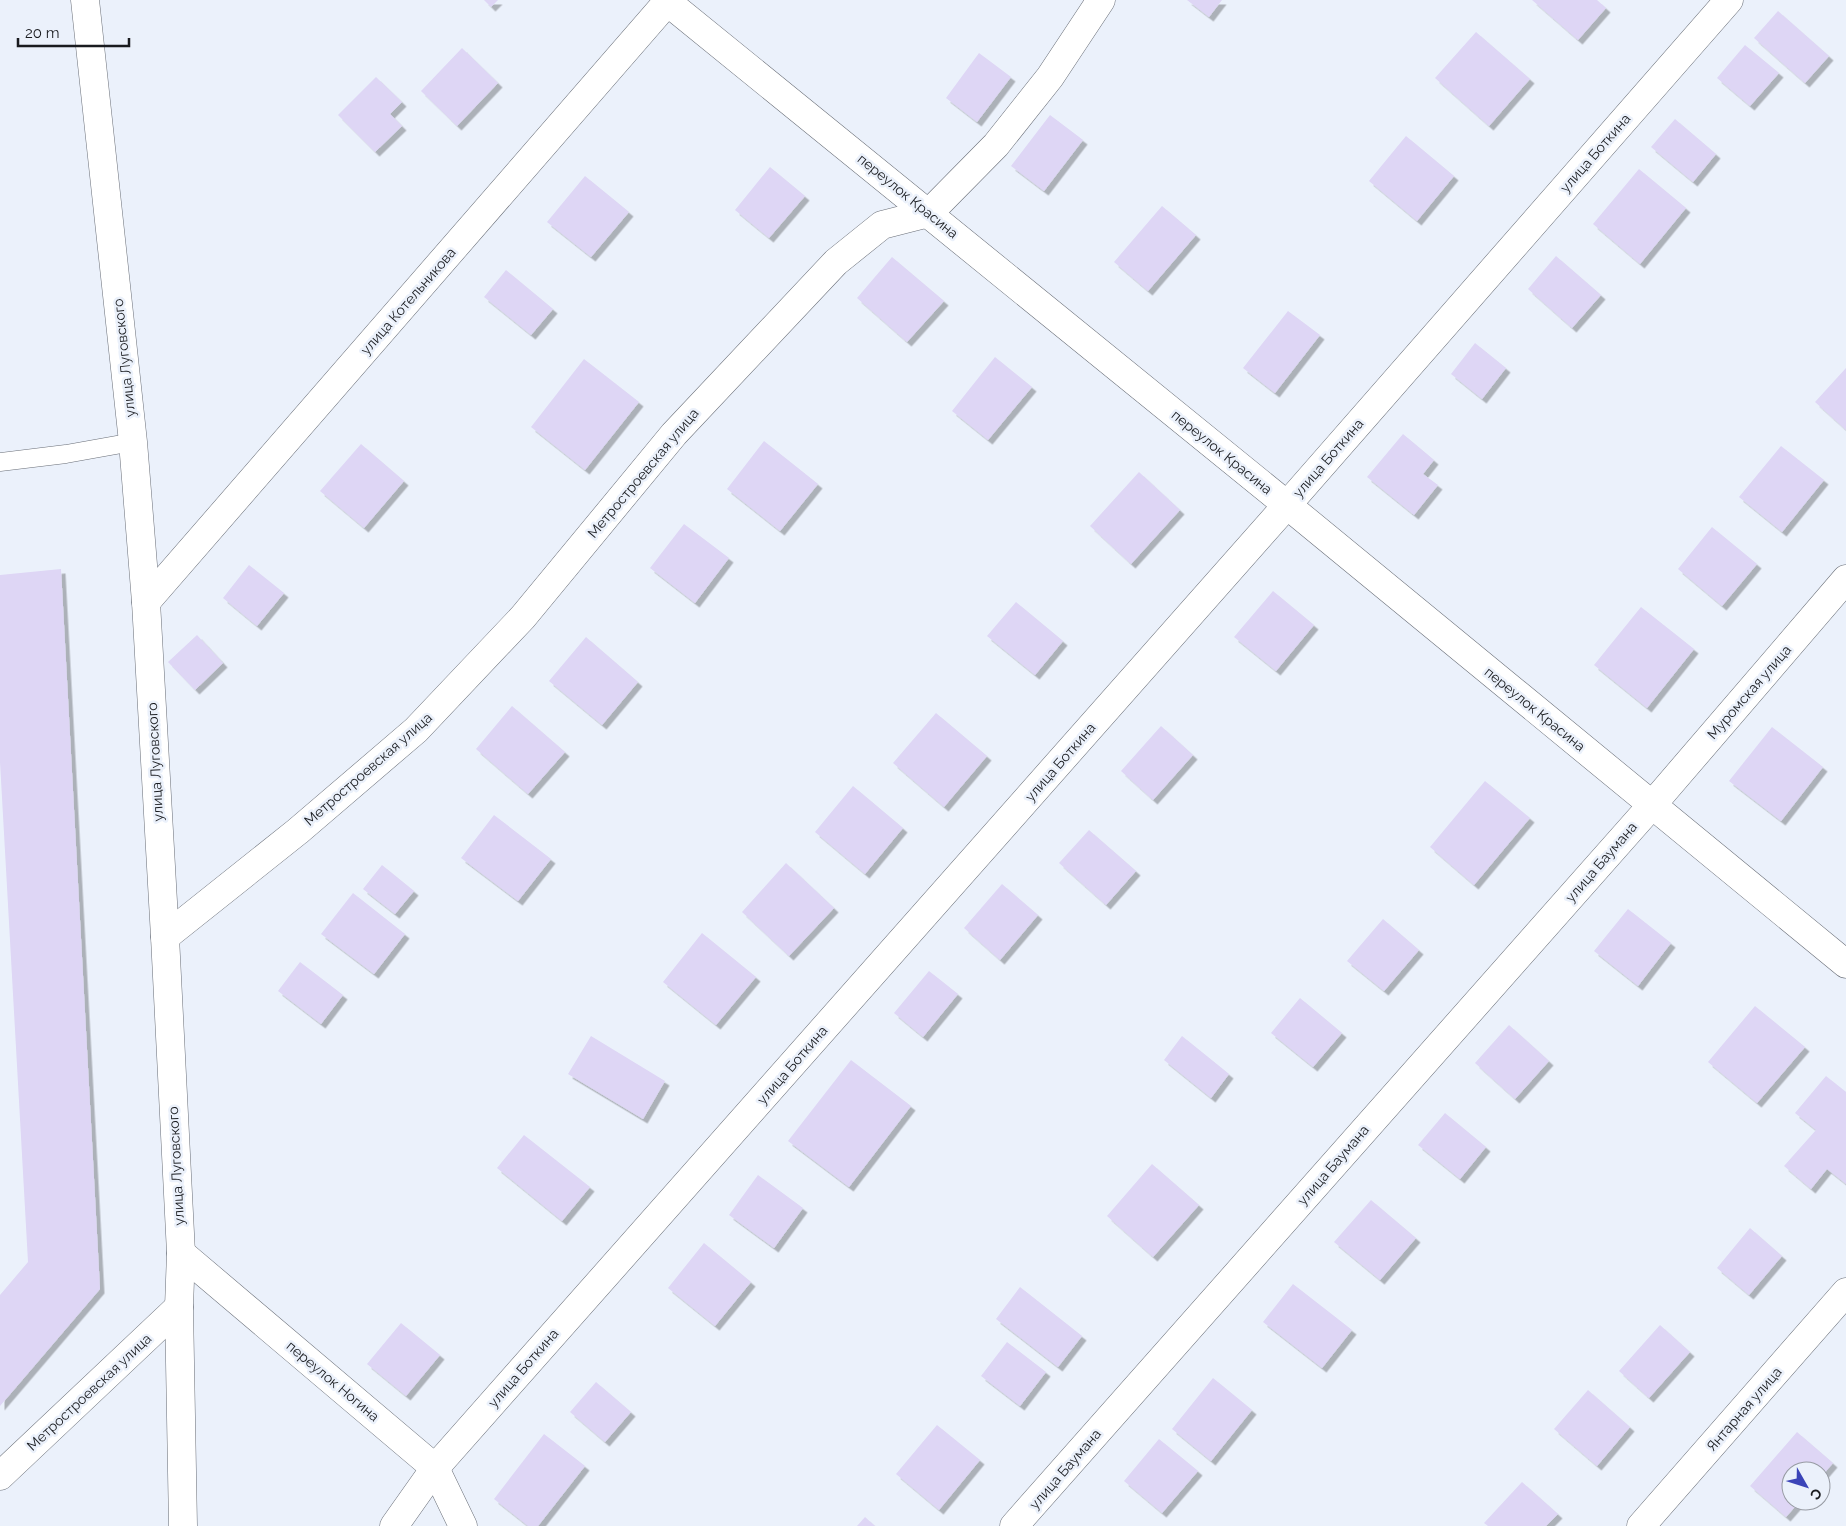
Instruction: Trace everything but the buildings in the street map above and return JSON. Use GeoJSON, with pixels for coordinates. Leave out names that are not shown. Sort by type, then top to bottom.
{"type":"FeatureCollection","features":[{"type":"Feature","properties":{"kind":"street","name":"улица Луговского"},"geometry":{"type":"LineString","coordinates":[[85,0],[134,442],[146,602],[181,1253],[179,1308],[183,1526]]}},
{"type":"Feature","properties":{"kind":"street"},"geometry":{"type":"LineString","coordinates":[[929,213],[996,145],[1050,76],[1101,0]]}},
{"type":"Feature","properties":{"kind":"street","name":"улица Боткина"},"geometry":{"type":"LineString","coordinates":[[394,1526],[435,1468],[1287,505],[1729,0]]}},
{"type":"Feature","properties":{"kind":"street","name":"переулок Красина"},"geometry":{"type":"LineString","coordinates":[[667,1],[1287,505],[1846,964]]}},
{"type":"Feature","properties":{"kind":"street","name":"улица Котельникова"},"geometry":{"type":"LineString","coordinates":[[146,602],[667,1]]}},
{"type":"Feature","properties":{"kind":"street","name":"Метростроевская улица"},"geometry":{"type":"LineString","coordinates":[[165,936],[298,831],[416,730],[523,617],[674,434],[836,262],[882,225],[929,213]]}},
{"type":"Feature","properties":{"kind":"street","name":"Муромская улица"},"geometry":{"type":"LineString","coordinates":[[1652,805],[1846,579]]}},
{"type":"Feature","properties":{"kind":"street","name":"улица Баумана"},"geometry":{"type":"LineString","coordinates":[[1014,1526],[1652,805]]}},
{"type":"Feature","properties":{"kind":"street","name":"переулок Ногина"},"geometry":{"type":"LineString","coordinates":[[181,1253],[435,1468],[463,1526]]}},
{"type":"Feature","properties":{"kind":"street","name":"Янтарная улица"},"geometry":{"type":"LineString","coordinates":[[1641,1526],[1846,1292]]}},
{"type":"Feature","properties":{"kind":"street","name":"Метростроевская улица"},"geometry":{"type":"LineString","coordinates":[[0,1476],[179,1308]]}},
{"type":"Feature","properties":{"kind":"lane"},"geometry":{"type":"LineString","coordinates":[[0,462],[66,454],[134,442]]}}]}
